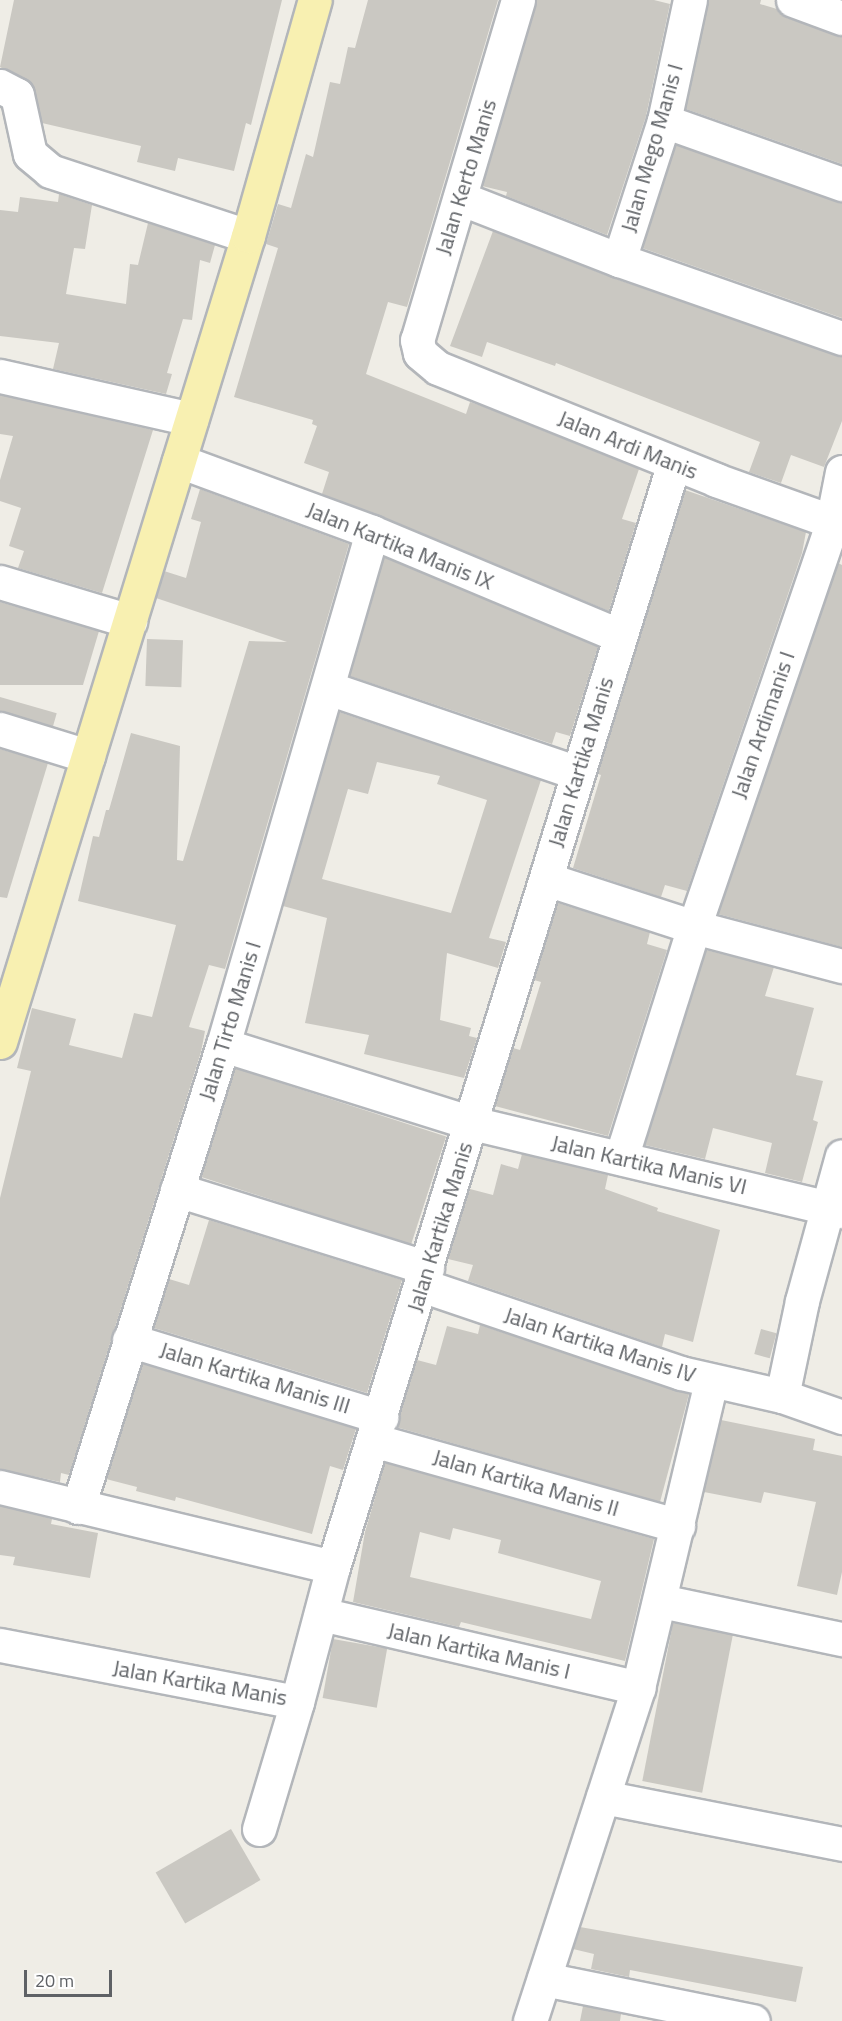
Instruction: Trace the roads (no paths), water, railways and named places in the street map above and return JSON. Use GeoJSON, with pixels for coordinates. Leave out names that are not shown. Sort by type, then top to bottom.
{"type":"FeatureCollection","features":[{"type":"Feature","properties":{"kind":"main road"},"geometry":{"type":"LineString","coordinates":[[0,1042],[248,236],[315,0]]}},
{"type":"Feature","properties":{"kind":"street","name":"Jalan Kerto Manis"},"geometry":{"type":"LineString","coordinates":[[420,353],[417,340],[518,0]]}},
{"type":"Feature","properties":{"kind":"street","name":"Jalan Mego Manis I"},"geometry":{"type":"LineString","coordinates":[[619,260],[664,121],[690,0]]}},
{"type":"Feature","properties":{"kind":"street"},"geometry":{"type":"LineString","coordinates":[[793,0],[842,18]]}},
{"type":"Feature","properties":{"kind":"street"},"geometry":{"type":"LineString","coordinates":[[0,86],[17,95],[30,154],[50,171],[248,236]]}},
{"type":"Feature","properties":{"kind":"street"},"geometry":{"type":"LineString","coordinates":[[664,121],[842,184]]}},
{"type":"Feature","properties":{"kind":"street"},"geometry":{"type":"LineString","coordinates":[[460,198],[619,260],[842,338]]}},
{"type":"Feature","properties":{"kind":"street","name":"Jalan Ardi Manis"},"geometry":{"type":"LineString","coordinates":[[420,353],[438,368],[674,463],[837,524]]}},
{"type":"Feature","properties":{"kind":"street"},"geometry":{"type":"LineString","coordinates":[[0,376],[191,419]]}},
{"type":"Feature","properties":{"kind":"street","name":"Jalan Kartika Manis IX"},"geometry":{"type":"LineString","coordinates":[[179,461],[372,532],[618,635]]}},
{"type":"Feature","properties":{"kind":"street","name":"Jalan Kartika Manis"},"geometry":{"type":"LineString","coordinates":[[0,1645],[297,1702],[333,1567],[472,1123],[618,635],[674,463]]}},
{"type":"Feature","properties":{"kind":"street","name":"Jalan Ardimanis I"},"geometry":{"type":"LineString","coordinates":[[621,1158],[694,927],[837,524],[842,472]]}},
{"type":"Feature","properties":{"kind":"street","name":"Jalan Tirto Manis I"},"geometry":{"type":"LineString","coordinates":[[78,1507],[223,1046],[372,532]]}},
{"type":"Feature","properties":{"kind":"street"},"geometry":{"type":"LineString","coordinates":[[0,582],[130,621]]}},
{"type":"Feature","properties":{"kind":"street"},"geometry":{"type":"LineString","coordinates":[[328,688],[578,773]]}},
{"type":"Feature","properties":{"kind":"street"},"geometry":{"type":"LineString","coordinates":[[0,729],[88,756]]}},
{"type":"Feature","properties":{"kind":"street"},"geometry":{"type":"LineString","coordinates":[[546,879],[694,927],[842,966]]}},
{"type":"Feature","properties":{"kind":"street","name":"Jalan Kartika Manis VI"},"geometry":{"type":"LineString","coordinates":[[223,1046],[472,1123],[834,1209]]}},
{"type":"Feature","properties":{"kind":"street"},"geometry":{"type":"LineString","coordinates":[[782,1396],[834,1209],[842,1156]]}},
{"type":"Feature","properties":{"kind":"street","name":"Jalan Kartika Manis IV"},"geometry":{"type":"LineString","coordinates":[[177,1190],[424,1276],[711,1382],[782,1396],[842,1417]]}},
{"type":"Feature","properties":{"kind":"street","name":"Jalan Kartika Manis III"},"geometry":{"type":"LineString","coordinates":[[129,1340],[377,1429]]}},
{"type":"Feature","properties":{"kind":"street"},"geometry":{"type":"LineString","coordinates":[[530,2021],[638,1688],[661,1601],[711,1382]]}},
{"type":"Feature","properties":{"kind":"street","name":"Jalan Kartika Manis II"},"geometry":{"type":"LineString","coordinates":[[377,1429],[678,1526]]}},
{"type":"Feature","properties":{"kind":"street"},"geometry":{"type":"LineString","coordinates":[[0,1487],[333,1567]]}},
{"type":"Feature","properties":{"kind":"street"},"geometry":{"type":"LineString","coordinates":[[661,1601],[842,1639]]}},
{"type":"Feature","properties":{"kind":"street","name":"Jalan Kartika Manis I"},"geometry":{"type":"LineString","coordinates":[[321,1614],[638,1688]]}},
{"type":"Feature","properties":{"kind":"street"},"geometry":{"type":"LineString","coordinates":[[258,1829],[297,1702]]}},
{"type":"Feature","properties":{"kind":"street"},"geometry":{"type":"LineString","coordinates":[[603,1797],[842,1844]]}},
{"type":"Feature","properties":{"kind":"street"},"geometry":{"type":"LineString","coordinates":[[544,1979],[753,2021]]}}]}
